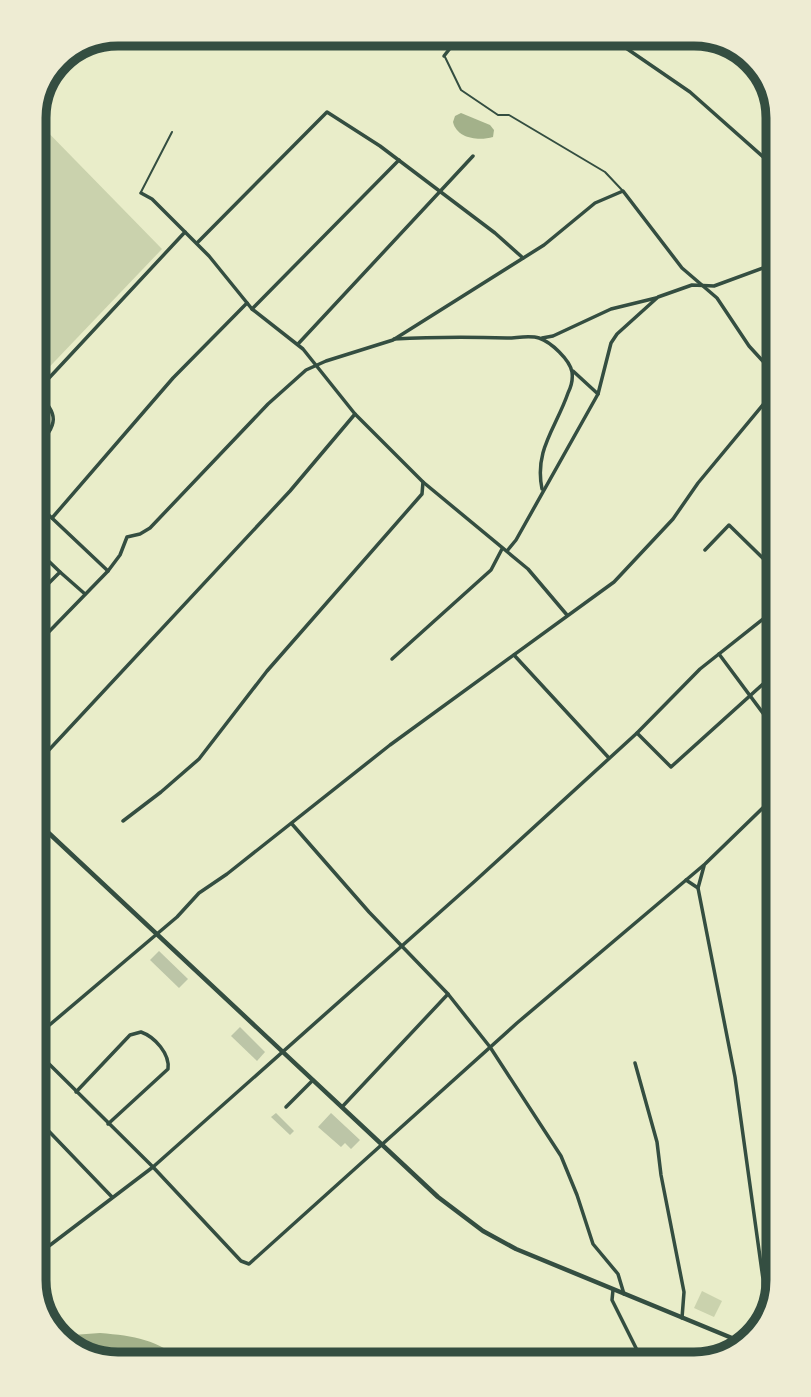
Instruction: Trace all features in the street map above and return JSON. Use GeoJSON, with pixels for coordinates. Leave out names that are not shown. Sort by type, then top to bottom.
{"type":"FeatureCollection","features":[{"type":"Feature","properties":{"kind":"street"},"geometry":{"type":"LineString","coordinates":[[444,56],[452,46]]}},
{"type":"Feature","properties":{"kind":"street"},"geometry":{"type":"LineString","coordinates":[[623,46],[690,92],[766,159]]}},
{"type":"Feature","properties":{"kind":"street"},"geometry":{"type":"LineString","coordinates":[[748,70],[763,100]]}},
{"type":"Feature","properties":{"kind":"street"},"geometry":{"type":"LineString","coordinates":[[197,243],[327,112],[399,160],[495,233],[523,258]]}},
{"type":"Feature","properties":{"kind":"street"},"geometry":{"type":"LineString","coordinates":[[298,344],[473,156]]}},
{"type":"Feature","properties":{"kind":"street"},"geometry":{"type":"LineString","coordinates":[[252,309],[399,160]]}},
{"type":"Feature","properties":{"kind":"street"},"geometry":{"type":"LineString","coordinates":[[393,340],[544,245],[591,206],[623,191],[682,268],[717,298],[749,346],[766,365]]}},
{"type":"Feature","properties":{"kind":"street"},"geometry":{"type":"LineString","coordinates":[[141,193],[152,199],[197,243],[252,309],[298,344],[355,414],[423,482],[528,569],[566,615]]}},
{"type":"Feature","properties":{"kind":"street"},"geometry":{"type":"LineString","coordinates":[[46,382],[185,232]]}},
{"type":"Feature","properties":{"kind":"street"},"geometry":{"type":"LineString","coordinates":[[46,635],[108,571],[120,555],[127,537],[150,528],[268,404],[315,365],[393,340],[553,336],[611,309],[689,286],[722,283],[766,267]]}},
{"type":"Feature","properties":{"kind":"street"},"geometry":{"type":"LineString","coordinates":[[392,659],[491,570],[516,540],[598,394],[613,340],[658,297]]}},
{"type":"Feature","properties":{"kind":"street"},"geometry":{"type":"LineString","coordinates":[[52,518],[173,378],[247,303]]}},
{"type":"Feature","properties":{"kind":"street"},"geometry":{"type":"LineString","coordinates":[[540,338],[558,352],[598,394]]}},
{"type":"Feature","properties":{"kind":"street"},"geometry":{"type":"LineString","coordinates":[[542,492],[539,473],[542,454],[548,435],[568,395],[572,369]]}},
{"type":"Feature","properties":{"kind":"street"},"geometry":{"type":"LineString","coordinates":[[46,402],[54,418],[46,436]]}},
{"type":"Feature","properties":{"kind":"street"},"geometry":{"type":"LineString","coordinates":[[45,1029],[184,911],[199,893],[390,745],[566,615],[596,597],[673,519],[698,483],[766,402]]}},
{"type":"Feature","properties":{"kind":"street"},"geometry":{"type":"LineString","coordinates":[[47,752],[290,491],[355,414]]}},
{"type":"Feature","properties":{"kind":"street"},"geometry":{"type":"LineString","coordinates":[[123,821],[199,759],[267,671],[422,494],[423,482]]}},
{"type":"Feature","properties":{"kind":"street"},"geometry":{"type":"LineString","coordinates":[[46,512],[108,571]]}},
{"type":"Feature","properties":{"kind":"street"},"geometry":{"type":"LineString","coordinates":[[705,550],[729,525],[766,561]]}},
{"type":"Feature","properties":{"kind":"street"},"geometry":{"type":"LineString","coordinates":[[46,558],[85,594]]}},
{"type":"Feature","properties":{"kind":"street"},"geometry":{"type":"LineString","coordinates":[[46,587],[61,572]]}},
{"type":"Feature","properties":{"kind":"street"},"geometry":{"type":"LineString","coordinates":[[45,1249],[153,1167],[475,881],[637,733],[685,683],[766,617]]}},
{"type":"Feature","properties":{"kind":"street"},"geometry":{"type":"LineString","coordinates":[[719,654],[766,717]]}},
{"type":"Feature","properties":{"kind":"street"},"geometry":{"type":"LineString","coordinates":[[514,655],[609,758]]}},
{"type":"Feature","properties":{"kind":"street"},"geometry":{"type":"LineString","coordinates":[[637,733],[671,767],[766,681]]}},
{"type":"Feature","properties":{"kind":"street"},"geometry":{"type":"LineString","coordinates":[[45,1060],[153,1167],[245,1264],[252,1262],[491,1047],[705,864],[766,805]]}},
{"type":"Feature","properties":{"kind":"street"},"geometry":{"type":"LineString","coordinates":[[292,823],[400,945],[448,994],[491,1047],[557,1149],[577,1195],[593,1244],[618,1274],[624,1294]]}},
{"type":"Feature","properties":{"kind":"street"},"geometry":{"type":"LineString","coordinates":[[45,830],[383,1146],[439,1197],[482,1231],[516,1249],[734,1339]]}},
{"type":"Feature","properties":{"kind":"street"},"geometry":{"type":"LineString","coordinates":[[705,864],[698,888],[735,1077],[763,1298]]}},
{"type":"Feature","properties":{"kind":"street"},"geometry":{"type":"LineString","coordinates":[[686,880],[698,888]]}},
{"type":"Feature","properties":{"kind":"street"},"geometry":{"type":"LineString","coordinates":[[342,1107],[448,994]]}},
{"type":"Feature","properties":{"kind":"street"},"geometry":{"type":"LineString","coordinates":[[76,1091],[131,1035],[141,1032],[151,1037],[166,1055],[168,1069],[108,1124]]}},
{"type":"Feature","properties":{"kind":"street"},"geometry":{"type":"LineString","coordinates":[[635,1063],[657,1142],[684,1292],[682,1318]]}},
{"type":"Feature","properties":{"kind":"street"},"geometry":{"type":"LineString","coordinates":[[286,1107],[313,1080]]}},
{"type":"Feature","properties":{"kind":"street"},"geometry":{"type":"LineString","coordinates":[[45,1127],[113,1197]]}},
{"type":"Feature","properties":{"kind":"street"},"geometry":{"type":"LineString","coordinates":[[613,1290],[612,1300],[638,1352]]}},
{"type":"Feature","properties":{"kind":"lane"},"geometry":{"type":"LineString","coordinates":[[444,56],[461,90],[499,116],[509,115],[605,172],[623,191]]}},
{"type":"Feature","properties":{"kind":"lane"},"geometry":{"type":"LineString","coordinates":[[141,193],[172,132]]}},
{"type":"Feature","properties":{"kind":"shaded area"},"geometry":{"type":"Polygon","coordinates":[[[461,113],[490,125],[494,130],[493,137],[481,139],[459,132],[453,122],[455,116],[461,113]]]}},
{"type":"Feature","properties":{"kind":"shaded area"},"geometry":{"type":"Polygon","coordinates":[[[46,130],[162,249],[46,371],[46,130]]]}},
{"type":"Feature","properties":{"kind":"shaded area"},"geometry":{"type":"Polygon","coordinates":[[[702,1291],[722,1301],[714,1317],[694,1308],[702,1291]]]}},
{"type":"Feature","properties":{"kind":"shaded area"},"geometry":{"type":"Polygon","coordinates":[[[100,1333],[124,1336],[145,1340],[168,1351],[103,1350],[72,1335],[100,1333]]]}},
{"type":"Feature","properties":{"kind":"building"},"geometry":{"type":"Polygon","coordinates":[[[159,951],[188,979],[179,988],[150,960],[159,951]]]}},
{"type":"Feature","properties":{"kind":"building"},"geometry":{"type":"Polygon","coordinates":[[[240,1027],[265,1052],[257,1061],[231,1036],[240,1027]]]}},
{"type":"Feature","properties":{"kind":"building"},"geometry":{"type":"Polygon","coordinates":[[[276,1113],[294,1131],[290,1135],[271,1117],[276,1113]]]}},
{"type":"Feature","properties":{"kind":"building"},"geometry":{"type":"Polygon","coordinates":[[[331,1113],[360,1140],[351,1149],[345,1143],[341,1147],[318,1127],[331,1113]]]}}]}
